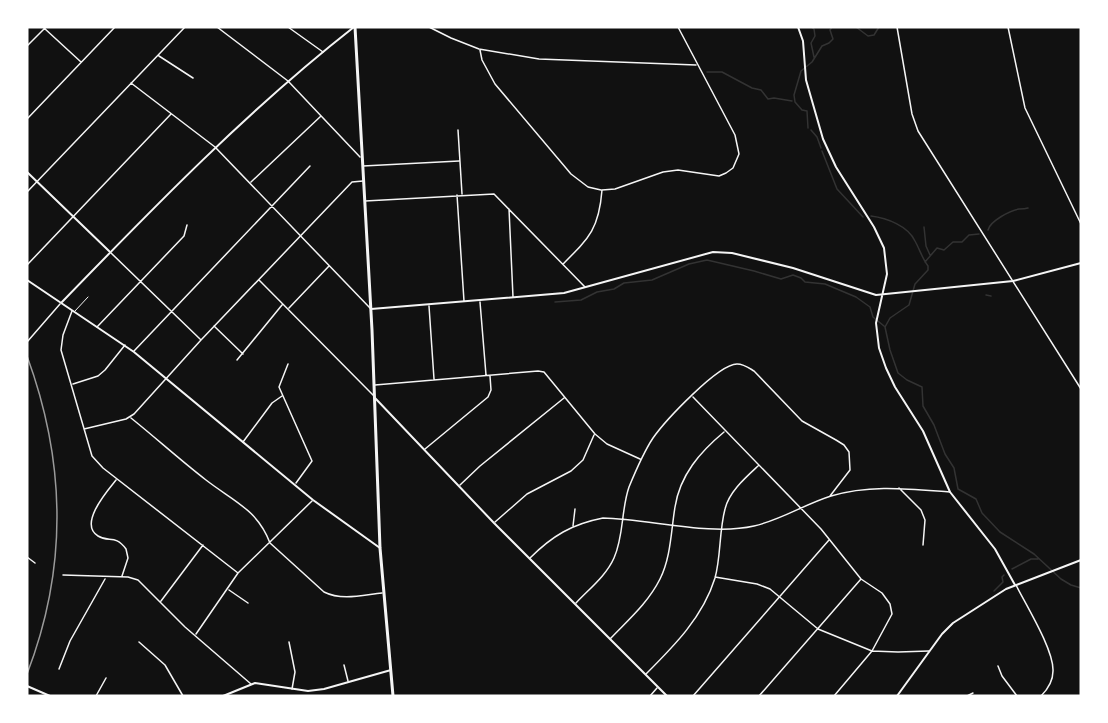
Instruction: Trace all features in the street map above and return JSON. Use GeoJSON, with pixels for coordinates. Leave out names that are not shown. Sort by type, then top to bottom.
{"type":"FeatureCollection","features":[{"type":"Feature","properties":{"kind":"main road"},"geometry":{"type":"LineString","coordinates":[[355,27],[375,385],[380,548],[393,696]]}},
{"type":"Feature","properties":{"kind":"street"},"geometry":{"type":"LineString","coordinates":[[27,119],[116,27]]}},
{"type":"Feature","properties":{"kind":"street"},"geometry":{"type":"LineString","coordinates":[[27,192],[185,27]]}},
{"type":"Feature","properties":{"kind":"street"},"geometry":{"type":"LineString","coordinates":[[217,27],[288,81],[362,158]]}},
{"type":"Feature","properties":{"kind":"street"},"geometry":{"type":"LineString","coordinates":[[288,27],[323,52]]}},
{"type":"Feature","properties":{"kind":"street"},"geometry":{"type":"LineString","coordinates":[[27,342],[110,252],[215,147],[288,81],[355,27]]}},
{"type":"Feature","properties":{"kind":"street"},"geometry":{"type":"LineString","coordinates":[[429,27],[451,39],[479,49],[538,59],[697,65]]}},
{"type":"Feature","properties":{"kind":"street"},"geometry":{"type":"LineString","coordinates":[[479,49],[482,60],[495,84],[571,174],[588,187],[602,190],[615,189],[663,172],[678,170],[719,176],[733,168],[739,154],[735,135],[678,27]]}},
{"type":"Feature","properties":{"kind":"street"},"geometry":{"type":"LineString","coordinates":[[798,27],[803,41],[805,72],[818,124],[828,151],[884,248],[887,274],[876,323],[879,348],[886,368],[895,387],[923,431],[950,492],[995,549],[1043,639],[1053,665],[1052,682],[1041,696]]}},
{"type":"Feature","properties":{"kind":"street"},"geometry":{"type":"LineString","coordinates":[[897,27],[912,114],[918,130],[1081,388]]}},
{"type":"Feature","properties":{"kind":"street"},"geometry":{"type":"LineString","coordinates":[[1008,27],[1025,108],[1081,224]]}},
{"type":"Feature","properties":{"kind":"street"},"geometry":{"type":"LineString","coordinates":[[27,46],[45,28],[81,63]]}},
{"type":"Feature","properties":{"kind":"street"},"geometry":{"type":"LineString","coordinates":[[158,56],[193,78]]}},
{"type":"Feature","properties":{"kind":"street"},"geometry":{"type":"LineString","coordinates":[[131,83],[215,147],[371,309],[564,293],[700,254],[721,252],[793,268],[868,294],[883,295],[1013,281],[1081,263]]}},
{"type":"Feature","properties":{"kind":"street"},"geometry":{"type":"LineString","coordinates":[[27,265],[172,114]]}},
{"type":"Feature","properties":{"kind":"street"},"geometry":{"type":"LineString","coordinates":[[250,183],[321,116]]}},
{"type":"Feature","properties":{"kind":"street"},"geometry":{"type":"LineString","coordinates":[[458,130],[462,195]]}},
{"type":"Feature","properties":{"kind":"street"},"geometry":{"type":"LineString","coordinates":[[362,166],[459,161]]}},
{"type":"Feature","properties":{"kind":"street"},"geometry":{"type":"LineString","coordinates":[[134,352],[310,166]]}},
{"type":"Feature","properties":{"kind":"street"},"geometry":{"type":"LineString","coordinates":[[27,172],[201,340]]}},
{"type":"Feature","properties":{"kind":"street"},"geometry":{"type":"LineString","coordinates":[[84,429],[130,417],[352,182],[363,181]]}},
{"type":"Feature","properties":{"kind":"street"},"geometry":{"type":"LineString","coordinates":[[563,264],[594,231],[601,206],[602,190]]}},
{"type":"Feature","properties":{"kind":"street"},"geometry":{"type":"LineString","coordinates":[[364,201],[494,194],[585,288]]}},
{"type":"Feature","properties":{"kind":"street"},"geometry":{"type":"LineString","coordinates":[[457,195],[464,302]]}},
{"type":"Feature","properties":{"kind":"street"},"geometry":{"type":"LineString","coordinates":[[509,208],[513,298]]}},
{"type":"Feature","properties":{"kind":"street"},"geometry":{"type":"LineString","coordinates":[[96,327],[184,236],[187,225]]}},
{"type":"Feature","properties":{"kind":"street"},"geometry":{"type":"LineString","coordinates":[[288,309],[330,265]]}},
{"type":"Feature","properties":{"kind":"street"},"geometry":{"type":"LineString","coordinates":[[259,279],[494,523],[667,696]]}},
{"type":"Feature","properties":{"kind":"street"},"geometry":{"type":"LineString","coordinates":[[27,280],[125,345],[313,500],[380,548]]}},
{"type":"Feature","properties":{"kind":"street"},"geometry":{"type":"LineString","coordinates":[[480,300],[486,376]]}},
{"type":"Feature","properties":{"kind":"street"},"geometry":{"type":"LineString","coordinates":[[237,360],[284,304]]}},
{"type":"Feature","properties":{"kind":"street"},"geometry":{"type":"LineString","coordinates":[[429,305],[434,380]]}},
{"type":"Feature","properties":{"kind":"street"},"geometry":{"type":"LineString","coordinates":[[73,311],[63,335],[61,350],[92,456],[117,479],[238,573]]}},
{"type":"Feature","properties":{"kind":"street"},"geometry":{"type":"LineString","coordinates":[[214,326],[243,354]]}},
{"type":"Feature","properties":{"kind":"street"},"geometry":{"type":"LineString","coordinates":[[72,384],[98,376],[125,345]]}},
{"type":"Feature","properties":{"kind":"street"},"geometry":{"type":"LineString","coordinates":[[288,364],[279,383],[312,461],[295,484]]}},
{"type":"Feature","properties":{"kind":"street"},"geometry":{"type":"LineString","coordinates":[[575,604],[604,574],[613,561],[621,538],[628,490],[640,460],[652,439],[692,396],[727,366],[744,365],[754,371],[802,421],[844,445],[849,452],[850,470],[830,496]]}},
{"type":"Feature","properties":{"kind":"street"},"geometry":{"type":"LineString","coordinates":[[375,385],[544,372],[595,434],[607,444],[640,460]]}},
{"type":"Feature","properties":{"kind":"street"},"geometry":{"type":"LineString","coordinates":[[424,449],[488,397],[491,390],[490,375]]}},
{"type":"Feature","properties":{"kind":"street"},"geometry":{"type":"LineString","coordinates":[[243,442],[272,403],[283,396]]}},
{"type":"Feature","properties":{"kind":"street"},"geometry":{"type":"LineString","coordinates":[[692,396],[802,508],[861,579],[882,593],[890,604],[892,615],[872,651],[834,696]]}},
{"type":"Feature","properties":{"kind":"street"},"geometry":{"type":"LineString","coordinates":[[459,486],[480,466],[565,398]]}},
{"type":"Feature","properties":{"kind":"street"},"geometry":{"type":"LineString","coordinates":[[130,417],[207,481],[250,511],[266,532],[270,543],[314,584],[334,597],[383,593]]}},
{"type":"Feature","properties":{"kind":"street"},"geometry":{"type":"LineString","coordinates":[[609,639],[645,603],[660,578],[668,554],[675,504],[683,480],[693,462],[725,430]]}},
{"type":"Feature","properties":{"kind":"street"},"geometry":{"type":"LineString","coordinates":[[494,523],[527,494],[571,471],[583,460],[595,434]]}},
{"type":"Feature","properties":{"kind":"street"},"geometry":{"type":"LineString","coordinates":[[645,675],[677,643],[694,620],[715,577],[725,508],[734,491],[759,466]]}},
{"type":"Feature","properties":{"kind":"street"},"geometry":{"type":"LineString","coordinates":[[117,479],[95,508],[92,525],[93,532],[97,536],[115,539],[126,549],[128,558],[122,577]]}},
{"type":"Feature","properties":{"kind":"street"},"geometry":{"type":"LineString","coordinates":[[530,559],[546,543],[573,526],[603,518],[623,518],[722,530],[754,526],[830,496],[852,491],[899,488],[950,492]]}},
{"type":"Feature","properties":{"kind":"street"},"geometry":{"type":"LineString","coordinates":[[899,488],[921,510],[925,520],[923,545]]}},
{"type":"Feature","properties":{"kind":"street"},"geometry":{"type":"LineString","coordinates":[[196,635],[238,573],[313,500]]}},
{"type":"Feature","properties":{"kind":"street"},"geometry":{"type":"LineString","coordinates":[[573,526],[575,508]]}},
{"type":"Feature","properties":{"kind":"street"},"geometry":{"type":"LineString","coordinates":[[693,696],[829,540]]}},
{"type":"Feature","properties":{"kind":"street"},"geometry":{"type":"LineString","coordinates":[[160,602],[202,545]]}},
{"type":"Feature","properties":{"kind":"street"},"geometry":{"type":"LineString","coordinates":[[27,557],[35,563]]}},
{"type":"Feature","properties":{"kind":"street"},"geometry":{"type":"LineString","coordinates":[[897,696],[950,626],[992,597],[1052,570],[1081,560]]}},
{"type":"Feature","properties":{"kind":"street"},"geometry":{"type":"LineString","coordinates":[[63,575],[132,578],[142,583],[251,684]]}},
{"type":"Feature","properties":{"kind":"street"},"geometry":{"type":"LineString","coordinates":[[715,577],[757,584],[780,596],[818,629],[872,651],[930,650]]}},
{"type":"Feature","properties":{"kind":"street"},"geometry":{"type":"LineString","coordinates":[[59,669],[70,641],[106,578]]}},
{"type":"Feature","properties":{"kind":"street"},"geometry":{"type":"LineString","coordinates":[[759,696],[861,579]]}},
{"type":"Feature","properties":{"kind":"street"},"geometry":{"type":"LineString","coordinates":[[228,589],[248,603]]}},
{"type":"Feature","properties":{"kind":"street"},"geometry":{"type":"LineString","coordinates":[[139,642],[165,665],[183,696]]}},
{"type":"Feature","properties":{"kind":"street"},"geometry":{"type":"LineString","coordinates":[[289,642],[295,672],[291,689]]}},
{"type":"Feature","properties":{"kind":"street"},"geometry":{"type":"LineString","coordinates":[[344,665],[348,682]]}},
{"type":"Feature","properties":{"kind":"street"},"geometry":{"type":"LineString","coordinates":[[998,666],[1002,676],[1017,696]]}},
{"type":"Feature","properties":{"kind":"street"},"geometry":{"type":"LineString","coordinates":[[223,696],[251,684],[308,691],[324,689],[391,670]]}},
{"type":"Feature","properties":{"kind":"street"},"geometry":{"type":"LineString","coordinates":[[96,696],[106,678]]}},
{"type":"Feature","properties":{"kind":"street"},"geometry":{"type":"LineString","coordinates":[[28,686],[50,696]]}},
{"type":"Feature","properties":{"kind":"street"},"geometry":{"type":"LineString","coordinates":[[650,696],[658,687]]}},
{"type":"Feature","properties":{"kind":"street"},"geometry":{"type":"LineString","coordinates":[[967,696],[973,693]]}},
{"type":"Feature","properties":{"kind":"lane"},"geometry":{"type":"LineString","coordinates":[[73,311],[88,297]]}},
{"type":"Feature","properties":{"kind":"waterway"},"geometry":{"type":"LineString","coordinates":[[811,27],[814,29],[815,36],[811,43],[814,57]]}},
{"type":"Feature","properties":{"kind":"waterway"},"geometry":{"type":"LineString","coordinates":[[808,128],[807,111],[802,110],[795,102],[794,95],[801,71],[812,62],[822,46],[833,39],[830,30],[832,27]]}},
{"type":"Feature","properties":{"kind":"waterway"},"geometry":{"type":"LineString","coordinates":[[856,27],[868,36],[874,35],[879,27]]}},
{"type":"Feature","properties":{"kind":"waterway"},"geometry":{"type":"LineString","coordinates":[[707,72],[722,72],[752,88],[761,90],[768,99],[792,101]]}},
{"type":"Feature","properties":{"kind":"waterway"},"geometry":{"type":"LineString","coordinates":[[811,130],[817,137],[821,148]]}},
{"type":"Feature","properties":{"kind":"waterway"},"geometry":{"type":"LineString","coordinates":[[822,151],[837,189],[863,217]]}},
{"type":"Feature","properties":{"kind":"waterway"},"geometry":{"type":"LineString","coordinates":[[988,230],[993,223],[1006,214],[1028,208]]}},
{"type":"Feature","properties":{"kind":"waterway"},"geometry":{"type":"LineString","coordinates":[[871,216],[890,221],[907,231],[928,266],[928,270],[915,284],[909,305],[890,318],[885,327],[898,373],[922,387],[923,406],[954,468],[958,489],[976,499],[982,513],[1000,532],[1034,554],[1061,579],[1081,588]]}},
{"type":"Feature","properties":{"kind":"waterway"},"geometry":{"type":"LineString","coordinates":[[924,227],[926,246],[930,255]]}},
{"type":"Feature","properties":{"kind":"waterway"},"geometry":{"type":"LineString","coordinates":[[925,262],[937,248],[944,250],[953,242],[962,242],[969,235],[979,234]]}},
{"type":"Feature","properties":{"kind":"waterway"},"geometry":{"type":"LineString","coordinates":[[555,302],[581,300],[597,292],[614,289],[624,283],[652,280],[689,264],[707,260],[781,279],[793,275],[805,282],[825,284],[856,297],[870,307],[873,317],[884,326]]}},
{"type":"Feature","properties":{"kind":"waterway"},"geometry":{"type":"LineString","coordinates":[[986,295],[991,296]]}},
{"type":"Feature","properties":{"kind":"waterway"},"geometry":{"type":"LineString","coordinates":[[1012,569],[1031,559],[1038,559]]}},
{"type":"Feature","properties":{"kind":"waterway"},"geometry":{"type":"LineString","coordinates":[[994,591],[1003,582],[1004,575]]}},
{"type":"Feature","properties":{"kind":"railway"},"geometry":{"type":"LineString","coordinates":[[27,356],[40,396],[49,436],[55,475],[57,515],[50,594],[27,674]]}}]}
